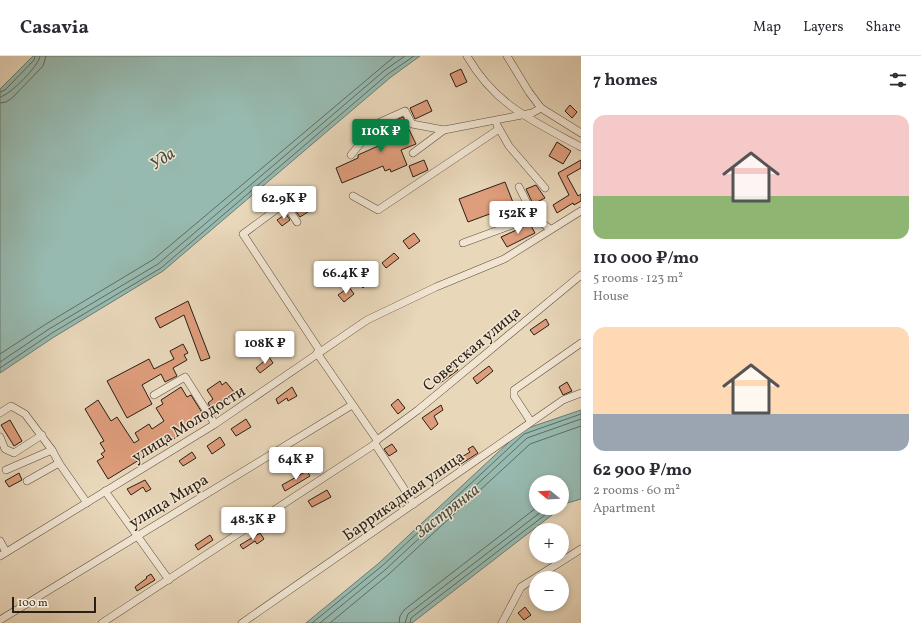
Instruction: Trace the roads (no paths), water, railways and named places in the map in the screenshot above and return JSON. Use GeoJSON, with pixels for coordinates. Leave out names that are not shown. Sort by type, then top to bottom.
{"type":"FeatureCollection","features":[{"type":"Feature","properties":{"kind":"street"},"geometry":{"type":"LineString","coordinates":[[467,56],[493,91],[521,115],[581,147]]}},
{"type":"Feature","properties":{"kind":"street"},"geometry":{"type":"LineString","coordinates":[[507,56],[528,92],[541,108],[581,133]]}},
{"type":"Feature","properties":{"kind":"street"},"geometry":{"type":"LineString","coordinates":[[351,155],[376,124],[405,111],[412,124],[444,130],[532,114],[541,108]]}},
{"type":"Feature","properties":{"kind":"street"},"geometry":{"type":"LineString","coordinates":[[494,120],[509,146],[545,188]]}},
{"type":"Feature","properties":{"kind":"street"},"geometry":{"type":"LineString","coordinates":[[353,196],[378,210],[500,129]]}},
{"type":"Feature","properties":{"kind":"street"},"geometry":{"type":"LineString","coordinates":[[413,153],[444,130]]}},
{"type":"Feature","properties":{"kind":"street"},"geometry":{"type":"LineString","coordinates":[[518,187],[534,217],[550,230]]}},
{"type":"Feature","properties":{"kind":"street"},"geometry":{"type":"LineString","coordinates":[[297,222],[285,203],[243,234],[414,504]]}},
{"type":"Feature","properties":{"kind":"street","name":"улица Молодости"},"geometry":{"type":"LineString","coordinates":[[3,554],[215,424],[318,352],[367,320],[436,287],[504,259],[581,211]]}},
{"type":"Feature","properties":{"kind":"street"},"geometry":{"type":"LineString","coordinates":[[463,243],[534,217]]}},
{"type":"Feature","properties":{"kind":"street","name":"Советская улица"},"geometry":{"type":"LineString","coordinates":[[102,623],[376,442],[418,410],[581,275]]}},
{"type":"Feature","properties":{"kind":"street"},"geometry":{"type":"LineString","coordinates":[[531,422],[514,396],[514,390],[581,343]]}},
{"type":"Feature","properties":{"kind":"street"},"geometry":{"type":"LineString","coordinates":[[154,395],[184,377],[215,424]]}},
{"type":"Feature","properties":{"kind":"street","name":"Баррикадная улица"},"geometry":{"type":"LineString","coordinates":[[242,623],[563,400],[581,393]]}},
{"type":"Feature","properties":{"kind":"street","name":"улица Мира"},"geometry":{"type":"LineString","coordinates":[[0,620],[352,405]]}},
{"type":"Feature","properties":{"kind":"street"},"geometry":{"type":"LineString","coordinates":[[0,414],[11,406],[25,414],[42,435],[59,463],[87,503]]}},
{"type":"Feature","properties":{"kind":"street"},"geometry":{"type":"LineString","coordinates":[[0,437],[5,449],[14,453],[42,435]]}},
{"type":"Feature","properties":{"kind":"street"},"geometry":{"type":"LineString","coordinates":[[6,470],[52,450]]}},
{"type":"Feature","properties":{"kind":"street"},"geometry":{"type":"LineString","coordinates":[[27,481],[59,463]]}},
{"type":"Feature","properties":{"kind":"street"},"geometry":{"type":"LineString","coordinates":[[105,491],[169,580]]}},
{"type":"Feature","properties":{"kind":"street"},"geometry":{"type":"LineString","coordinates":[[0,541],[3,554]]}},
{"type":"Feature","properties":{"kind":"street"},"geometry":{"type":"LineString","coordinates":[[502,623],[521,588],[581,549]]}},
{"type":"Feature","properties":{"kind":"water","name":"Уда"},"geometry":{"type":"Polygon","coordinates":[[[33,56],[420,56],[391,77],[163,271],[54,337],[0,373],[0,89],[33,56]]]}},
{"type":"Feature","properties":{"kind":"water","name":"Застрянка"},"geometry":{"type":"Polygon","coordinates":[[[581,410],[581,499],[569,502],[569,475],[529,475],[529,515],[552,515],[542,523],[529,523],[529,533],[412,623],[306,623],[379,563],[522,430],[581,410]]]}}]}
